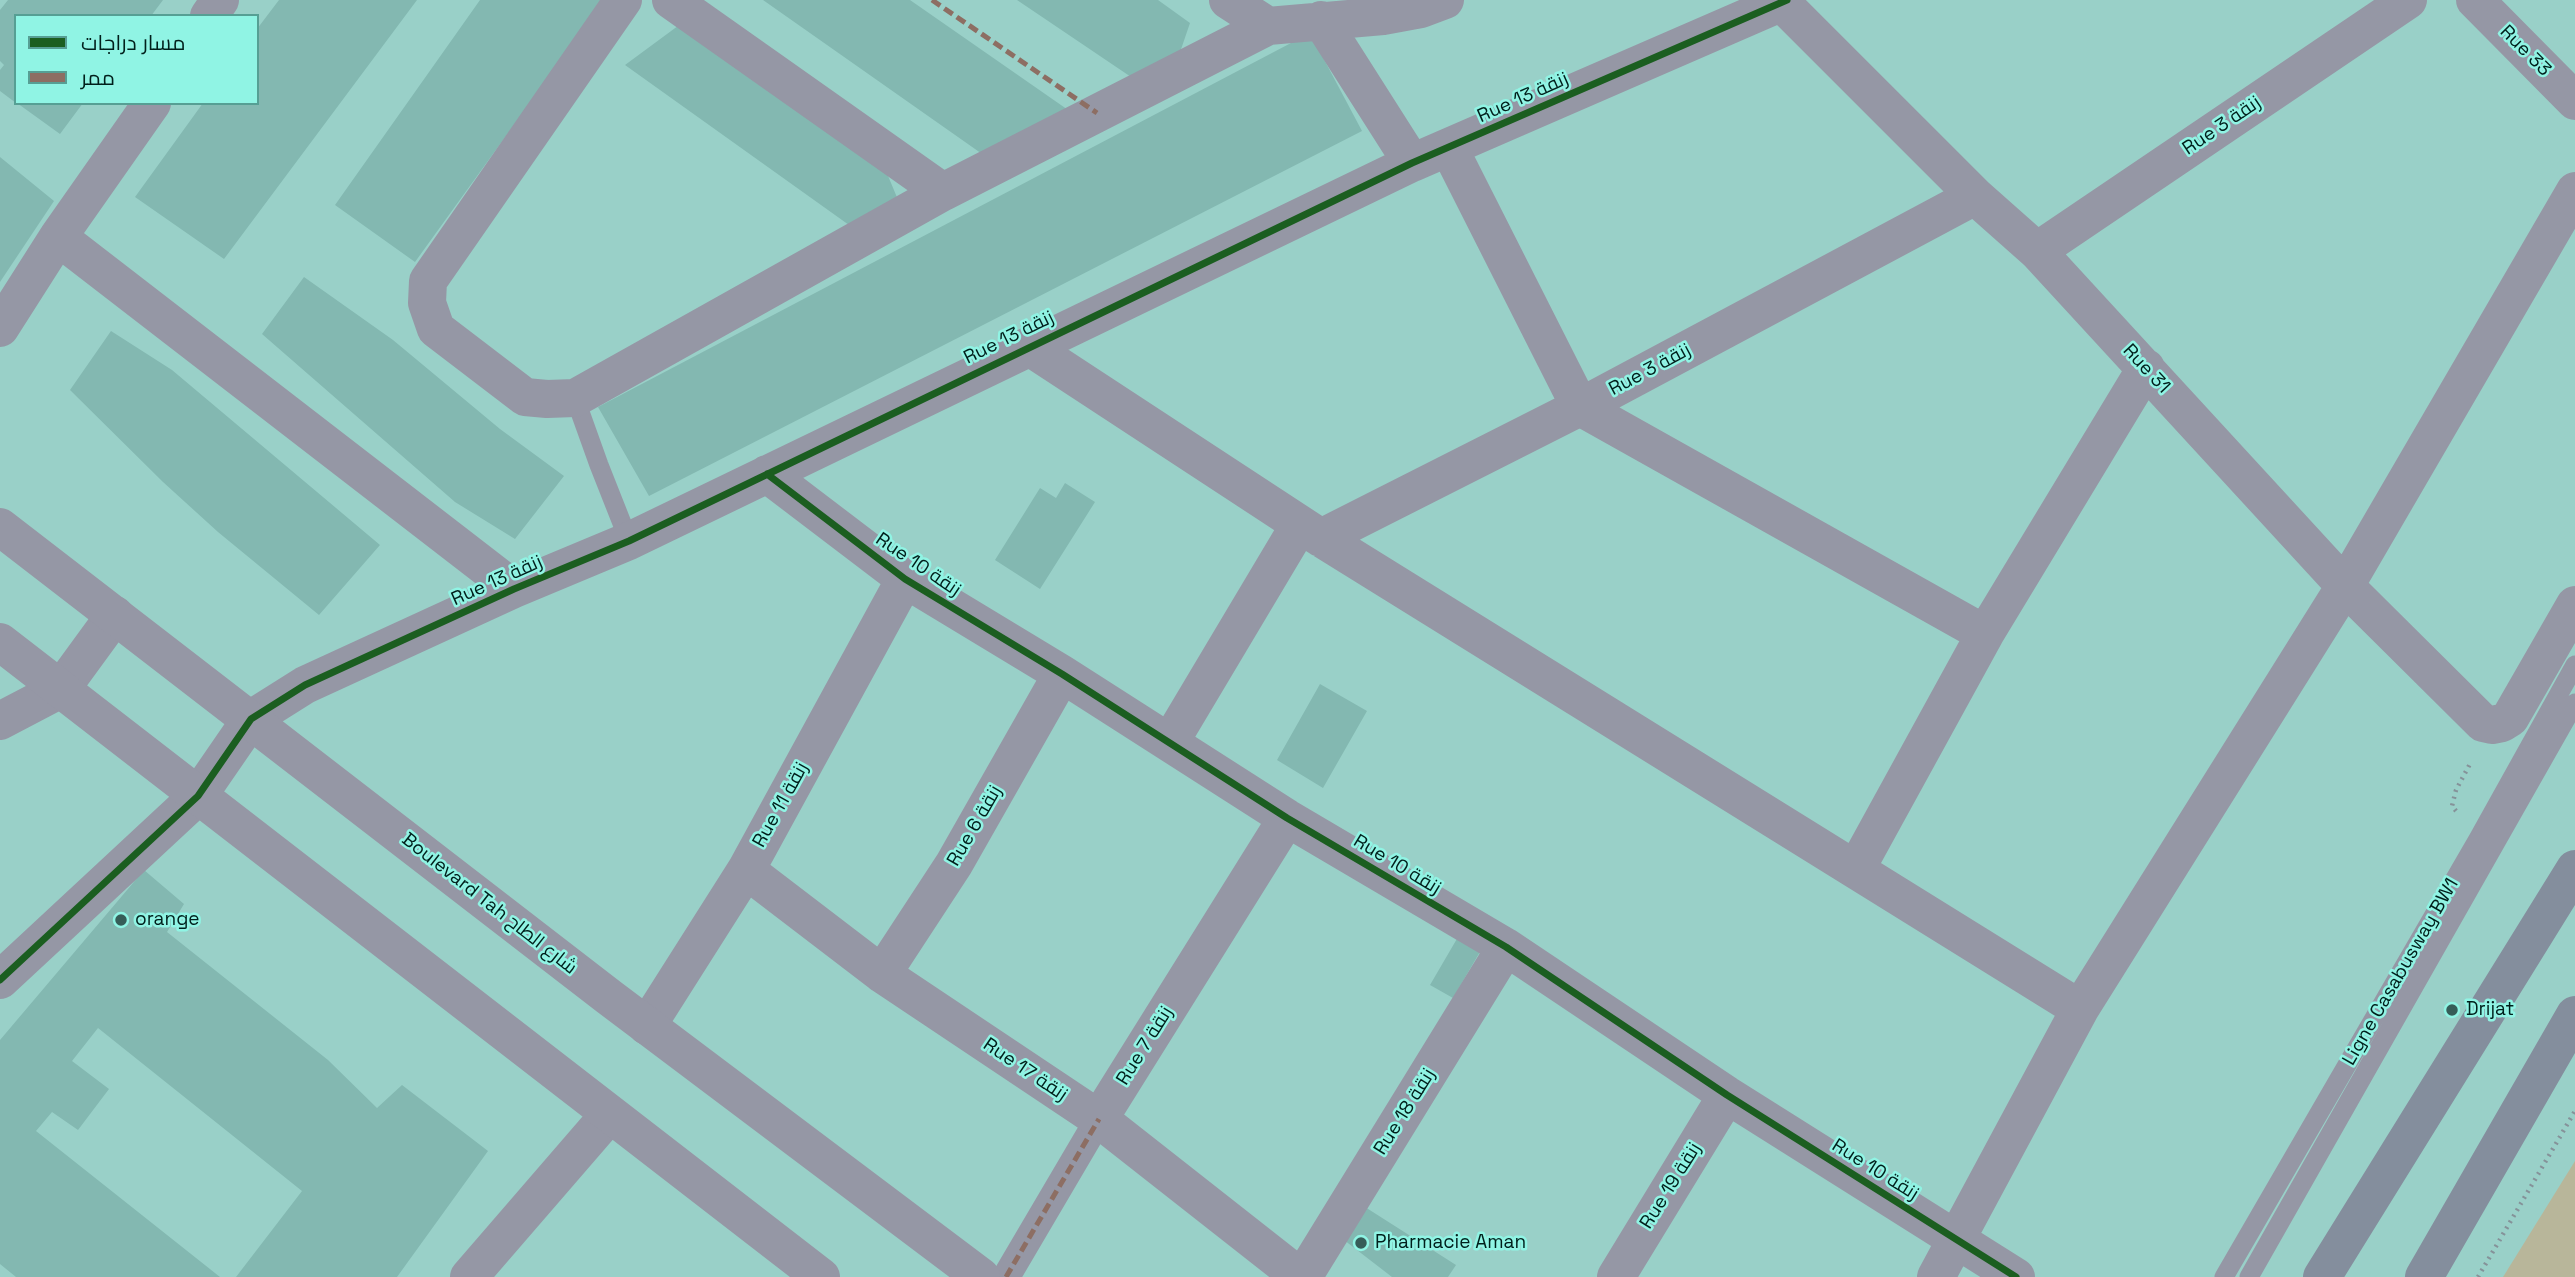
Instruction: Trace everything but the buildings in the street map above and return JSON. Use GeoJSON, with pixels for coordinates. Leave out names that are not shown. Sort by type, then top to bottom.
{"type":"FeatureCollection","features":[{"type":"Feature","properties":{"kind":"highway"},"geometry":{"type":"LineString","coordinates":[[2322,1277],[2575,869]]}},
{"type":"Feature","properties":{"kind":"highway"},"geometry":{"type":"LineString","coordinates":[[2424,1277],[2575,1015]]}},
{"type":"Feature","properties":{"kind":"street"},"geometry":{"type":"LineString","coordinates":[[623,0],[428,281],[427,303],[436,329],[525,397],[575,398],[943,192],[1268,26],[1384,16],[1420,9],[1445,0]]}},
{"type":"Feature","properties":{"kind":"street"},"geometry":{"type":"LineString","coordinates":[[671,0],[943,192]]}},
{"type":"Feature","properties":{"kind":"street"},"geometry":{"type":"LineString","coordinates":[[1228,0],[1268,26]]}},
{"type":"Feature","properties":{"kind":"street","name":"Rue 3 زنقة"},"geometry":{"type":"LineString","coordinates":[[2037,251],[2408,0]]}},
{"type":"Feature","properties":{"kind":"street","name":"Rue 33"},"geometry":{"type":"LineString","coordinates":[[2474,0],[2575,101]]}},
{"type":"Feature","properties":{"kind":"street","name":"Rue 31"},"geometry":{"type":"LineString","coordinates":[[1784,1],[1975,196],[2037,251],[2345,586],[2483,723],[2492,725],[2510,718],[2575,605]]}},
{"type":"Feature","properties":{"kind":"street","name":"Rue 13 زنقة"},"geometry":{"type":"LineString","coordinates":[[251,719],[305,684],[514,589],[629,541],[1028,346],[1412,163],[1784,1]]}},
{"type":"Feature","properties":{"kind":"street"},"geometry":{"type":"LineString","coordinates":[[1321,20],[1412,163]]}},
{"type":"Feature","properties":{"kind":"street"},"geometry":{"type":"LineString","coordinates":[[0,328],[58,237],[151,105]]}},
{"type":"Feature","properties":{"kind":"street"},"geometry":{"type":"LineString","coordinates":[[1449,148],[1580,407],[1985,634]]}},
{"type":"Feature","properties":{"kind":"street"},"geometry":{"type":"LineString","coordinates":[[1936,1277],[2080,1009],[2345,586],[2575,191]]}},
{"type":"Feature","properties":{"kind":"street","name":"Rue 3 زنقة"},"geometry":{"type":"LineString","coordinates":[[1310,531],[1580,407],[1975,196]]}},
{"type":"Feature","properties":{"kind":"street"},"geometry":{"type":"LineString","coordinates":[[58,237],[514,589]]}},
{"type":"Feature","properties":{"kind":"street"},"geometry":{"type":"LineString","coordinates":[[1028,346],[1310,531],[2080,1009]]}},
{"type":"Feature","properties":{"kind":"street"},"geometry":{"type":"LineString","coordinates":[[1856,869],[1985,634],[2146,368]]}},
{"type":"Feature","properties":{"kind":"street","name":"Rue 10 زنقة"},"geometry":{"type":"LineString","coordinates":[[767,474],[905,579],[1062,674],[1287,818],[1506,947],[1727,1095],[2016,1277]]}},
{"type":"Feature","properties":{"kind":"street","name":"Boulevard Tah شارع الطاح"},"geometry":{"type":"LineString","coordinates":[[0,527],[648,1026],[981,1277]]}},
{"type":"Feature","properties":{"kind":"street"},"geometry":{"type":"LineString","coordinates":[[1170,742],[1310,531]]}},
{"type":"Feature","properties":{"kind":"street","name":"Rue 11 زنقة"},"geometry":{"type":"LineString","coordinates":[[648,1026],[746,870],[905,579]]}},
{"type":"Feature","properties":{"kind":"street"},"geometry":{"type":"LineString","coordinates":[[0,721],[61,689],[115,615]]}},
{"type":"Feature","properties":{"kind":"street"},"geometry":{"type":"LineString","coordinates":[[0,642],[821,1277]]}},
{"type":"Feature","properties":{"kind":"street","name":"Rue 6 زنقة"},"geometry":{"type":"LineString","coordinates":[[882,974],[954,864],[1062,674]]}},
{"type":"Feature","properties":{"kind":"street"},"geometry":{"type":"LineString","coordinates":[[0,979],[198,796],[251,719]]}},
{"type":"Feature","properties":{"kind":"street","name":"Rue 7 زنقة"},"geometry":{"type":"LineString","coordinates":[[1006,1277],[1099,1119],[1287,818]]}},
{"type":"Feature","properties":{"kind":"street","name":"Rue 17 زنقة"},"geometry":{"type":"LineString","coordinates":[[746,870],[882,974],[1099,1119],[1301,1277]]}},
{"type":"Feature","properties":{"kind":"street","name":"Rue 18 زنقة"},"geometry":{"type":"LineString","coordinates":[[1301,1277],[1506,947]]}},
{"type":"Feature","properties":{"kind":"street","name":"Rue 19 زنقة"},"geometry":{"type":"LineString","coordinates":[[1616,1277],[1727,1095]]}},
{"type":"Feature","properties":{"kind":"street"},"geometry":{"type":"LineString","coordinates":[[469,1277],[609,1115]]}},
{"type":"Feature","properties":{"kind":"lane"},"geometry":{"type":"LineString","coordinates":[[575,398],[598,465],[629,541]]}},
{"type":"Feature","properties":{"kind":"lane","name":"Ligne Casabusway BW1"},"geometry":{"type":"LineString","coordinates":[[2224,1277],[2478,839],[2575,665]]}},
{"type":"Feature","properties":{"kind":"lane","name":"Ligne Casabusway BW1"},"geometry":{"type":"LineString","coordinates":[[2249,1277],[2575,703]]}},
{"type":"Feature","properties":{"kind":"path"},"geometry":{"type":"LineString","coordinates":[[2478,1277],[2575,1111]]}},
{"type":"Feature","properties":{"kind":"shaded area"},"geometry":{"type":"Polygon","coordinates":[[[2575,1161],[2575,1277],[2503,1277],[2575,1161]]]}},
{"type":"Feature","properties":{"kind":"marked path"},"geometry":{"type":"LineString","coordinates":[[932,0],[1097,113]]}},
{"type":"Feature","properties":{"kind":"marked path"},"geometry":{"type":"LineString","coordinates":[[1006,1277],[1099,1119]]}},
{"type":"Feature","properties":{"kind":"cycle path"},"geometry":{"type":"LineString","coordinates":[[0,980],[198,796],[251,719],[305,685],[514,589],[629,541],[1412,163],[1787,0]]}},
{"type":"Feature","properties":{"kind":"cycle path"},"geometry":{"type":"LineString","coordinates":[[767,474],[905,579],[1062,674],[1287,818],[1506,947],[1727,1095],[2016,1277]]}},
{"type":"Feature","properties":{"kind":"place","name":"orange"},"geometry":{"type":"Point","coordinates":[121,920]}},
{"type":"Feature","properties":{"kind":"place","name":"Drijat"},"geometry":{"type":"Point","coordinates":[2452,1010]}},
{"type":"Feature","properties":{"kind":"place","name":"Pharmacie Aman"},"geometry":{"type":"Point","coordinates":[1361,1243]}}]}
